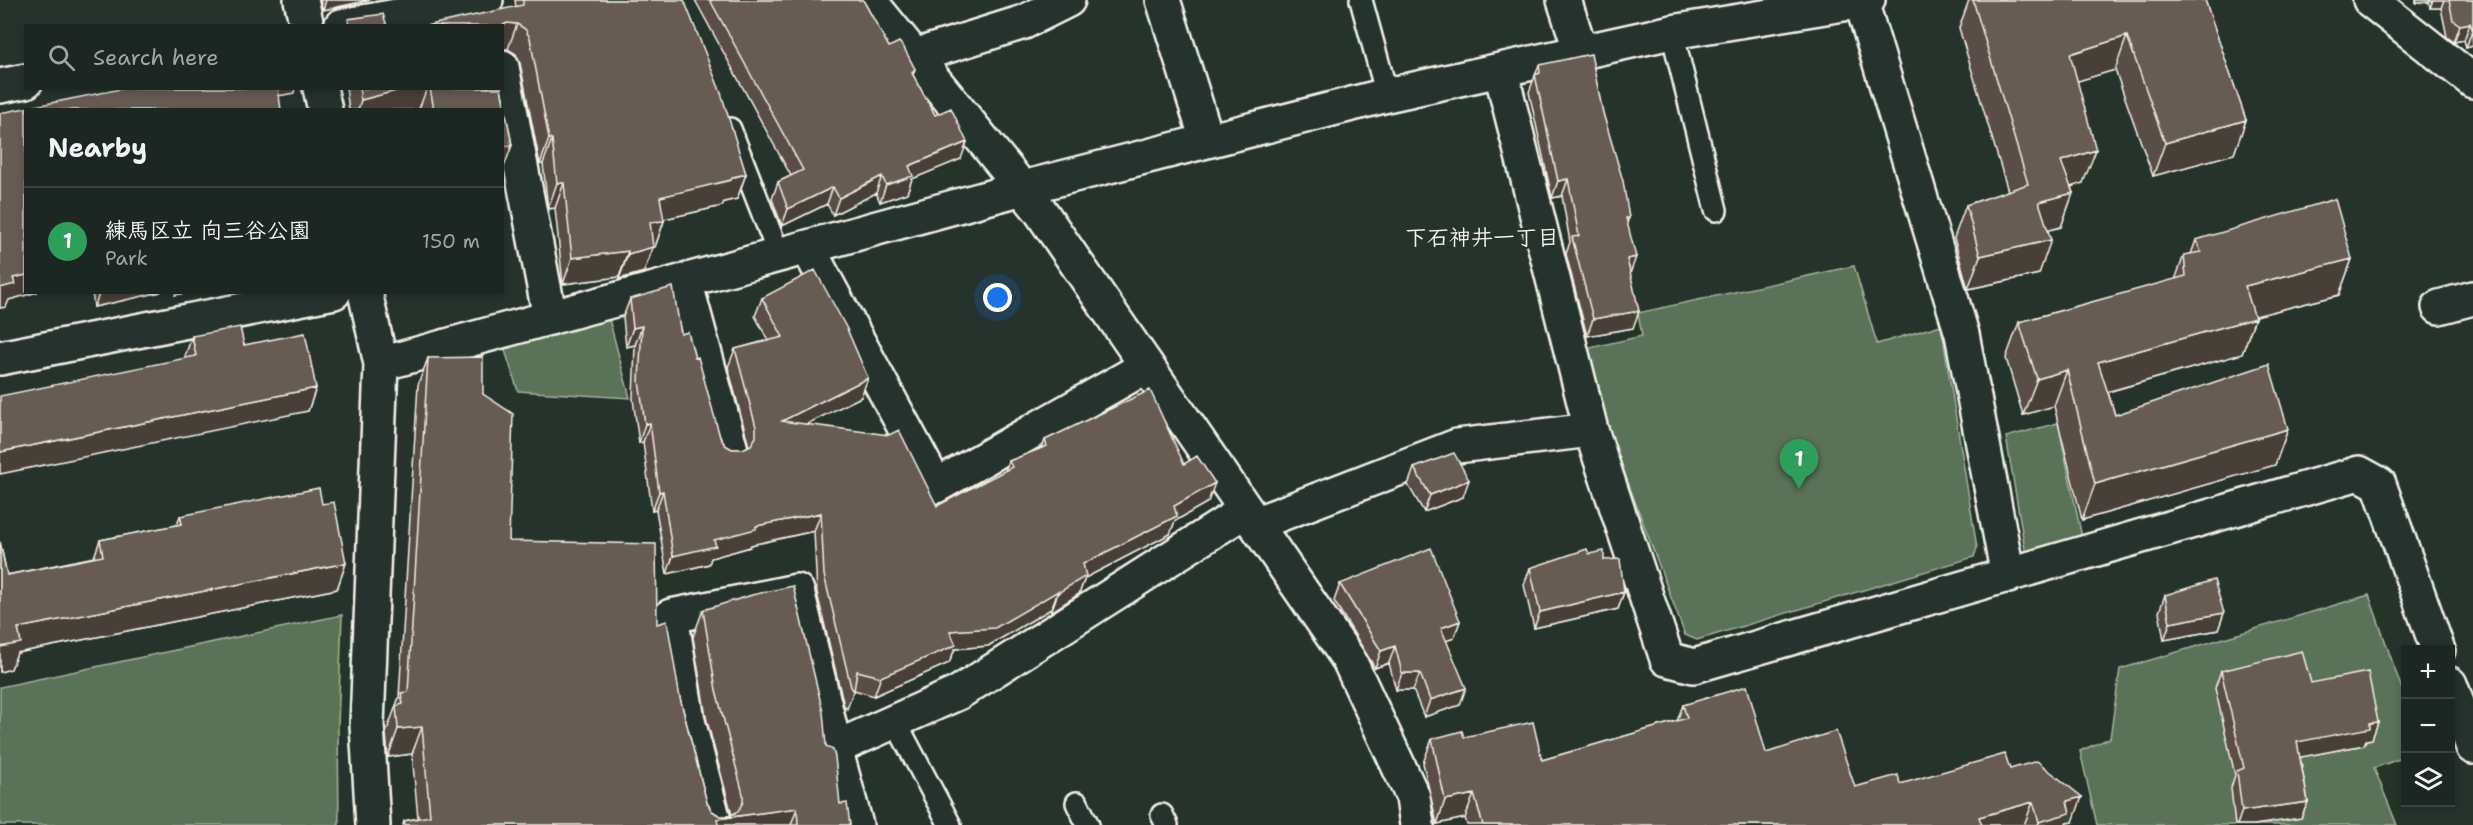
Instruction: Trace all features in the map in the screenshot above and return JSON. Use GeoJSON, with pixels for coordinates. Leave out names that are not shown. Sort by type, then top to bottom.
{"type":"FeatureCollection","features":[{"type":"Feature","properties":{"kind":"street"},"geometry":{"type":"LineString","coordinates":[[352,24],[488,0],[494,24]]}},
{"type":"Feature","properties":{"kind":"street"},"geometry":{"type":"LineString","coordinates":[[869,0],[1023,188],[1349,660],[1413,797],[1417,825]]}},
{"type":"Feature","properties":{"kind":"street"},"geometry":{"type":"LineString","coordinates":[[915,56],[1024,22],[1068,0]]}},
{"type":"Feature","properties":{"kind":"street"},"geometry":{"type":"LineString","coordinates":[[1163,0],[1207,140]]}},
{"type":"Feature","properties":{"kind":"street"},"geometry":{"type":"LineString","coordinates":[[1564,0],[1581,52]]}},
{"type":"Feature","properties":{"kind":"street"},"geometry":{"type":"LineString","coordinates":[[2370,0],[2473,81]]}},
{"type":"Feature","properties":{"kind":"street"},"geometry":{"type":"LineString","coordinates":[[381,364],[1023,188],[1387,95],[1501,72],[1672,32],[1864,1],[1962,334],[2008,576]]}},
{"type":"Feature","properties":{"kind":"street"},"geometry":{"type":"LineString","coordinates":[[1501,72],[1590,430],[1666,659],[1694,666],[2359,473],[2379,484],[2436,645]]}},
{"type":"Feature","properties":{"kind":"street"},"geometry":{"type":"LineString","coordinates":[[504,77],[550,318]]}},
{"type":"Feature","properties":{"kind":"street"},"geometry":{"type":"LineString","coordinates":[[0,86],[24,81]]}},
{"type":"Feature","properties":{"kind":"street"},"geometry":{"type":"LineString","coordinates":[[320,90],[325,108]]}},
{"type":"Feature","properties":{"kind":"street"},"geometry":{"type":"LineString","coordinates":[[794,251],[936,486],[1147,366]]}},
{"type":"Feature","properties":{"kind":"street"},"geometry":{"type":"LineString","coordinates":[[685,281],[731,450]]}},
{"type":"Feature","properties":{"kind":"street"},"geometry":{"type":"LineString","coordinates":[[0,358],[324,294]]}},
{"type":"Feature","properties":{"kind":"street"},"geometry":{"type":"LineString","coordinates":[[364,294],[381,364],[367,725],[373,825]]}},
{"type":"Feature","properties":{"kind":"street"},"geometry":{"type":"LineString","coordinates":[[2439,307],[2473,298]]}},
{"type":"Feature","properties":{"kind":"street"},"geometry":{"type":"LineString","coordinates":[[835,748],[958,693],[1250,517],[1457,446],[1590,430]]}},
{"type":"Feature","properties":{"kind":"street"},"geometry":{"type":"LineString","coordinates":[[715,825],[688,721],[671,616],[797,591],[856,825]]}},
{"type":"Feature","properties":{"kind":"street"},"geometry":{"type":"LineString","coordinates":[[2455,695],[2473,747]]}},
{"type":"Feature","properties":{"kind":"lane"},"geometry":{"type":"LineString","coordinates":[[1360,0],[1387,95]]}},
{"type":"Feature","properties":{"kind":"lane"},"geometry":{"type":"LineString","coordinates":[[1672,32],[1716,210]]}},
{"type":"Feature","properties":{"kind":"lane"},"geometry":{"type":"LineString","coordinates":[[723,111],[794,251]]}},
{"type":"Feature","properties":{"kind":"lane"},"geometry":{"type":"LineString","coordinates":[[895,721],[950,825]]}},
{"type":"Feature","properties":{"kind":"lane"},"geometry":{"type":"LineString","coordinates":[[1077,803],[1088,825]]}},
{"type":"Feature","properties":{"kind":"green space"},"geometry":{"type":"Polygon","coordinates":[[[1854,266],[1877,344],[1941,325],[1977,548],[1974,557],[1697,640],[1685,635],[1608,429],[1585,349],[1642,336],[1638,313],[1854,266]]]}},
{"type":"Feature","properties":{"kind":"green space"},"geometry":{"type":"Polygon","coordinates":[[[609,319],[630,398],[518,391],[504,347],[609,319]]]}},
{"type":"Feature","properties":{"kind":"green space"},"geometry":{"type":"Polygon","coordinates":[[[2058,423],[2083,542],[2027,561],[2006,437],[2058,423]]]}},
{"type":"Feature","properties":{"kind":"green space"},"geometry":{"type":"Polygon","coordinates":[[[2369,595],[2401,687],[2401,758],[2374,768],[2397,825],[2097,825],[2080,751],[2110,738],[2120,669],[2369,595]]]}},
{"type":"Feature","properties":{"kind":"green space"},"geometry":{"type":"Polygon","coordinates":[[[342,615],[338,726],[339,825],[0,825],[0,687],[342,615]]]}},
{"type":"Feature","properties":{"kind":"building"},"geometry":{"type":"Polygon","coordinates":[[[523,0],[684,0],[721,93],[746,174],[733,177],[731,180],[660,197],[664,221],[650,222],[653,247],[628,254],[628,251],[572,258],[564,183],[557,183],[552,139],[549,139],[530,38],[525,29],[517,24],[507,23],[434,24],[523,5],[523,0]]]}},
{"type":"Feature","properties":{"kind":"building"},"geometry":{"type":"Polygon","coordinates":[[[710,0],[863,0],[889,47],[899,42],[904,48],[915,69],[912,73],[935,115],[951,108],[967,142],[909,166],[913,176],[886,185],[882,176],[839,198],[833,187],[788,209],[778,182],[803,170],[710,0]]]}},
{"type":"Feature","properties":{"kind":"building"},"geometry":{"type":"Polygon","coordinates":[[[1973,0],[2205,0],[2246,120],[2165,143],[2127,36],[2070,54],[2096,150],[2061,161],[2073,193],[2039,202],[2051,240],[1980,256],[1966,205],[2028,184],[1973,0]]]}},
{"type":"Feature","properties":{"kind":"building"},"geometry":{"type":"Polygon","coordinates":[[[2449,0],[2473,0],[2473,31],[2470,23],[2460,25],[2453,20],[2449,0]]]}},
{"type":"Feature","properties":{"kind":"building"},"geometry":{"type":"Polygon","coordinates":[[[383,14],[386,24],[349,24],[348,19],[383,14]]]}},
{"type":"Feature","properties":{"kind":"building"},"geometry":{"type":"Polygon","coordinates":[[[1591,54],[1603,113],[1623,181],[1629,218],[1626,218],[1636,257],[1627,259],[1639,311],[1593,319],[1572,237],[1579,236],[1568,179],[1558,181],[1535,75],[1540,73],[1539,65],[1591,54]]]}},
{"type":"Feature","properties":{"kind":"building"},"geometry":{"type":"Polygon","coordinates":[[[116,90],[278,90],[281,108],[25,108],[116,90]]]}},
{"type":"Feature","properties":{"kind":"building"},"geometry":{"type":"Polygon","coordinates":[[[359,90],[399,90],[361,100],[359,90]]]}},
{"type":"Feature","properties":{"kind":"building"},"geometry":{"type":"Polygon","coordinates":[[[430,90],[501,90],[512,145],[504,147],[504,108],[434,108],[430,90]]]}},
{"type":"Feature","properties":{"kind":"building"},"geometry":{"type":"Polygon","coordinates":[[[24,108],[24,275],[13,278],[15,284],[0,288],[0,113],[24,108]]]}},
{"type":"Feature","properties":{"kind":"building"},"geometry":{"type":"Polygon","coordinates":[[[2335,199],[2352,259],[2245,286],[2255,318],[2098,362],[2115,415],[2269,364],[2288,429],[2095,484],[2067,370],[2037,379],[2019,322],[2186,276],[2184,255],[2201,252],[2196,240],[2335,199]]]}},
{"type":"Feature","properties":{"kind":"building"},"geometry":{"type":"Polygon","coordinates":[[[815,270],[847,329],[868,378],[782,421],[889,435],[899,430],[937,506],[1012,467],[1009,461],[1047,446],[1045,440],[1150,390],[1184,464],[1197,456],[1215,483],[1174,506],[1177,516],[1083,564],[1086,576],[1058,593],[1058,591],[995,628],[950,631],[956,645],[881,677],[857,671],[854,691],[851,687],[824,575],[821,513],[756,526],[756,529],[714,540],[716,546],[673,556],[663,491],[659,492],[650,423],[645,424],[639,381],[642,326],[633,328],[630,299],[673,287],[681,334],[688,332],[695,358],[698,357],[720,437],[725,445],[732,449],[743,449],[751,445],[756,437],[756,427],[735,349],[783,337],[762,298],[815,270]]]}},
{"type":"Feature","properties":{"kind":"building"},"geometry":{"type":"Polygon","coordinates":[[[240,327],[244,345],[305,333],[316,388],[0,452],[0,396],[196,356],[192,336],[240,327]]]}},
{"type":"Feature","properties":{"kind":"building"},"geometry":{"type":"Polygon","coordinates":[[[483,357],[483,394],[513,414],[509,541],[656,544],[657,624],[667,621],[680,698],[707,803],[712,811],[720,816],[730,816],[738,811],[743,802],[743,794],[716,690],[703,610],[752,595],[793,586],[823,712],[826,746],[833,750],[840,804],[847,803],[850,825],[798,825],[797,808],[717,819],[718,825],[405,825],[404,821],[430,816],[422,727],[398,729],[396,706],[403,704],[401,693],[408,692],[428,358],[483,357]]]}},
{"type":"Feature","properties":{"kind":"building"},"geometry":{"type":"Polygon","coordinates":[[[1454,453],[1469,480],[1430,495],[1414,468],[1454,453]]]}},
{"type":"Feature","properties":{"kind":"building"},"geometry":{"type":"Polygon","coordinates":[[[319,488],[322,504],[334,502],[346,563],[18,628],[21,643],[0,647],[0,542],[7,575],[103,556],[100,540],[182,524],[180,516],[319,488]]]}},
{"type":"Feature","properties":{"kind":"building"},"geometry":{"type":"Polygon","coordinates":[[[1431,548],[1460,621],[1441,628],[1466,688],[1430,700],[1420,673],[1402,673],[1395,646],[1381,651],[1340,584],[1431,548]]]}},
{"type":"Feature","properties":{"kind":"building"},"geometry":{"type":"Polygon","coordinates":[[[1587,549],[1589,554],[1604,551],[1604,560],[1620,559],[1624,592],[1540,612],[1530,568],[1587,549]]]}},
{"type":"Feature","properties":{"kind":"building"},"geometry":{"type":"Polygon","coordinates":[[[2214,580],[2224,613],[2170,623],[2165,595],[2214,580]]]}},
{"type":"Feature","properties":{"kind":"building"},"geometry":{"type":"Polygon","coordinates":[[[2302,651],[2311,683],[2368,672],[2378,722],[2370,723],[2370,728],[2297,742],[2308,802],[2242,811],[2237,771],[2244,768],[2221,671],[2302,651]]]}},
{"type":"Feature","properties":{"kind":"building"},"geometry":{"type":"Polygon","coordinates":[[[1747,686],[1766,753],[1836,731],[1855,787],[1898,775],[1900,784],[2005,754],[2010,769],[2037,761],[2082,797],[2067,801],[2070,813],[2039,822],[2033,802],[1979,817],[1982,825],[1483,825],[1474,794],[1445,800],[1432,739],[1462,731],[1464,737],[1533,722],[1542,760],[1687,718],[1683,705],[1747,686]]]}},
{"type":"Feature","properties":{"kind":"place","name":"練馬区立 向三谷公園"},"geometry":{"type":"Point","coordinates":[1799,489]}},
{"type":"Feature","properties":{"kind":"district","name":"下石神井一丁目"},"geometry":{"type":"Point","coordinates":[1482,237]}}]}
